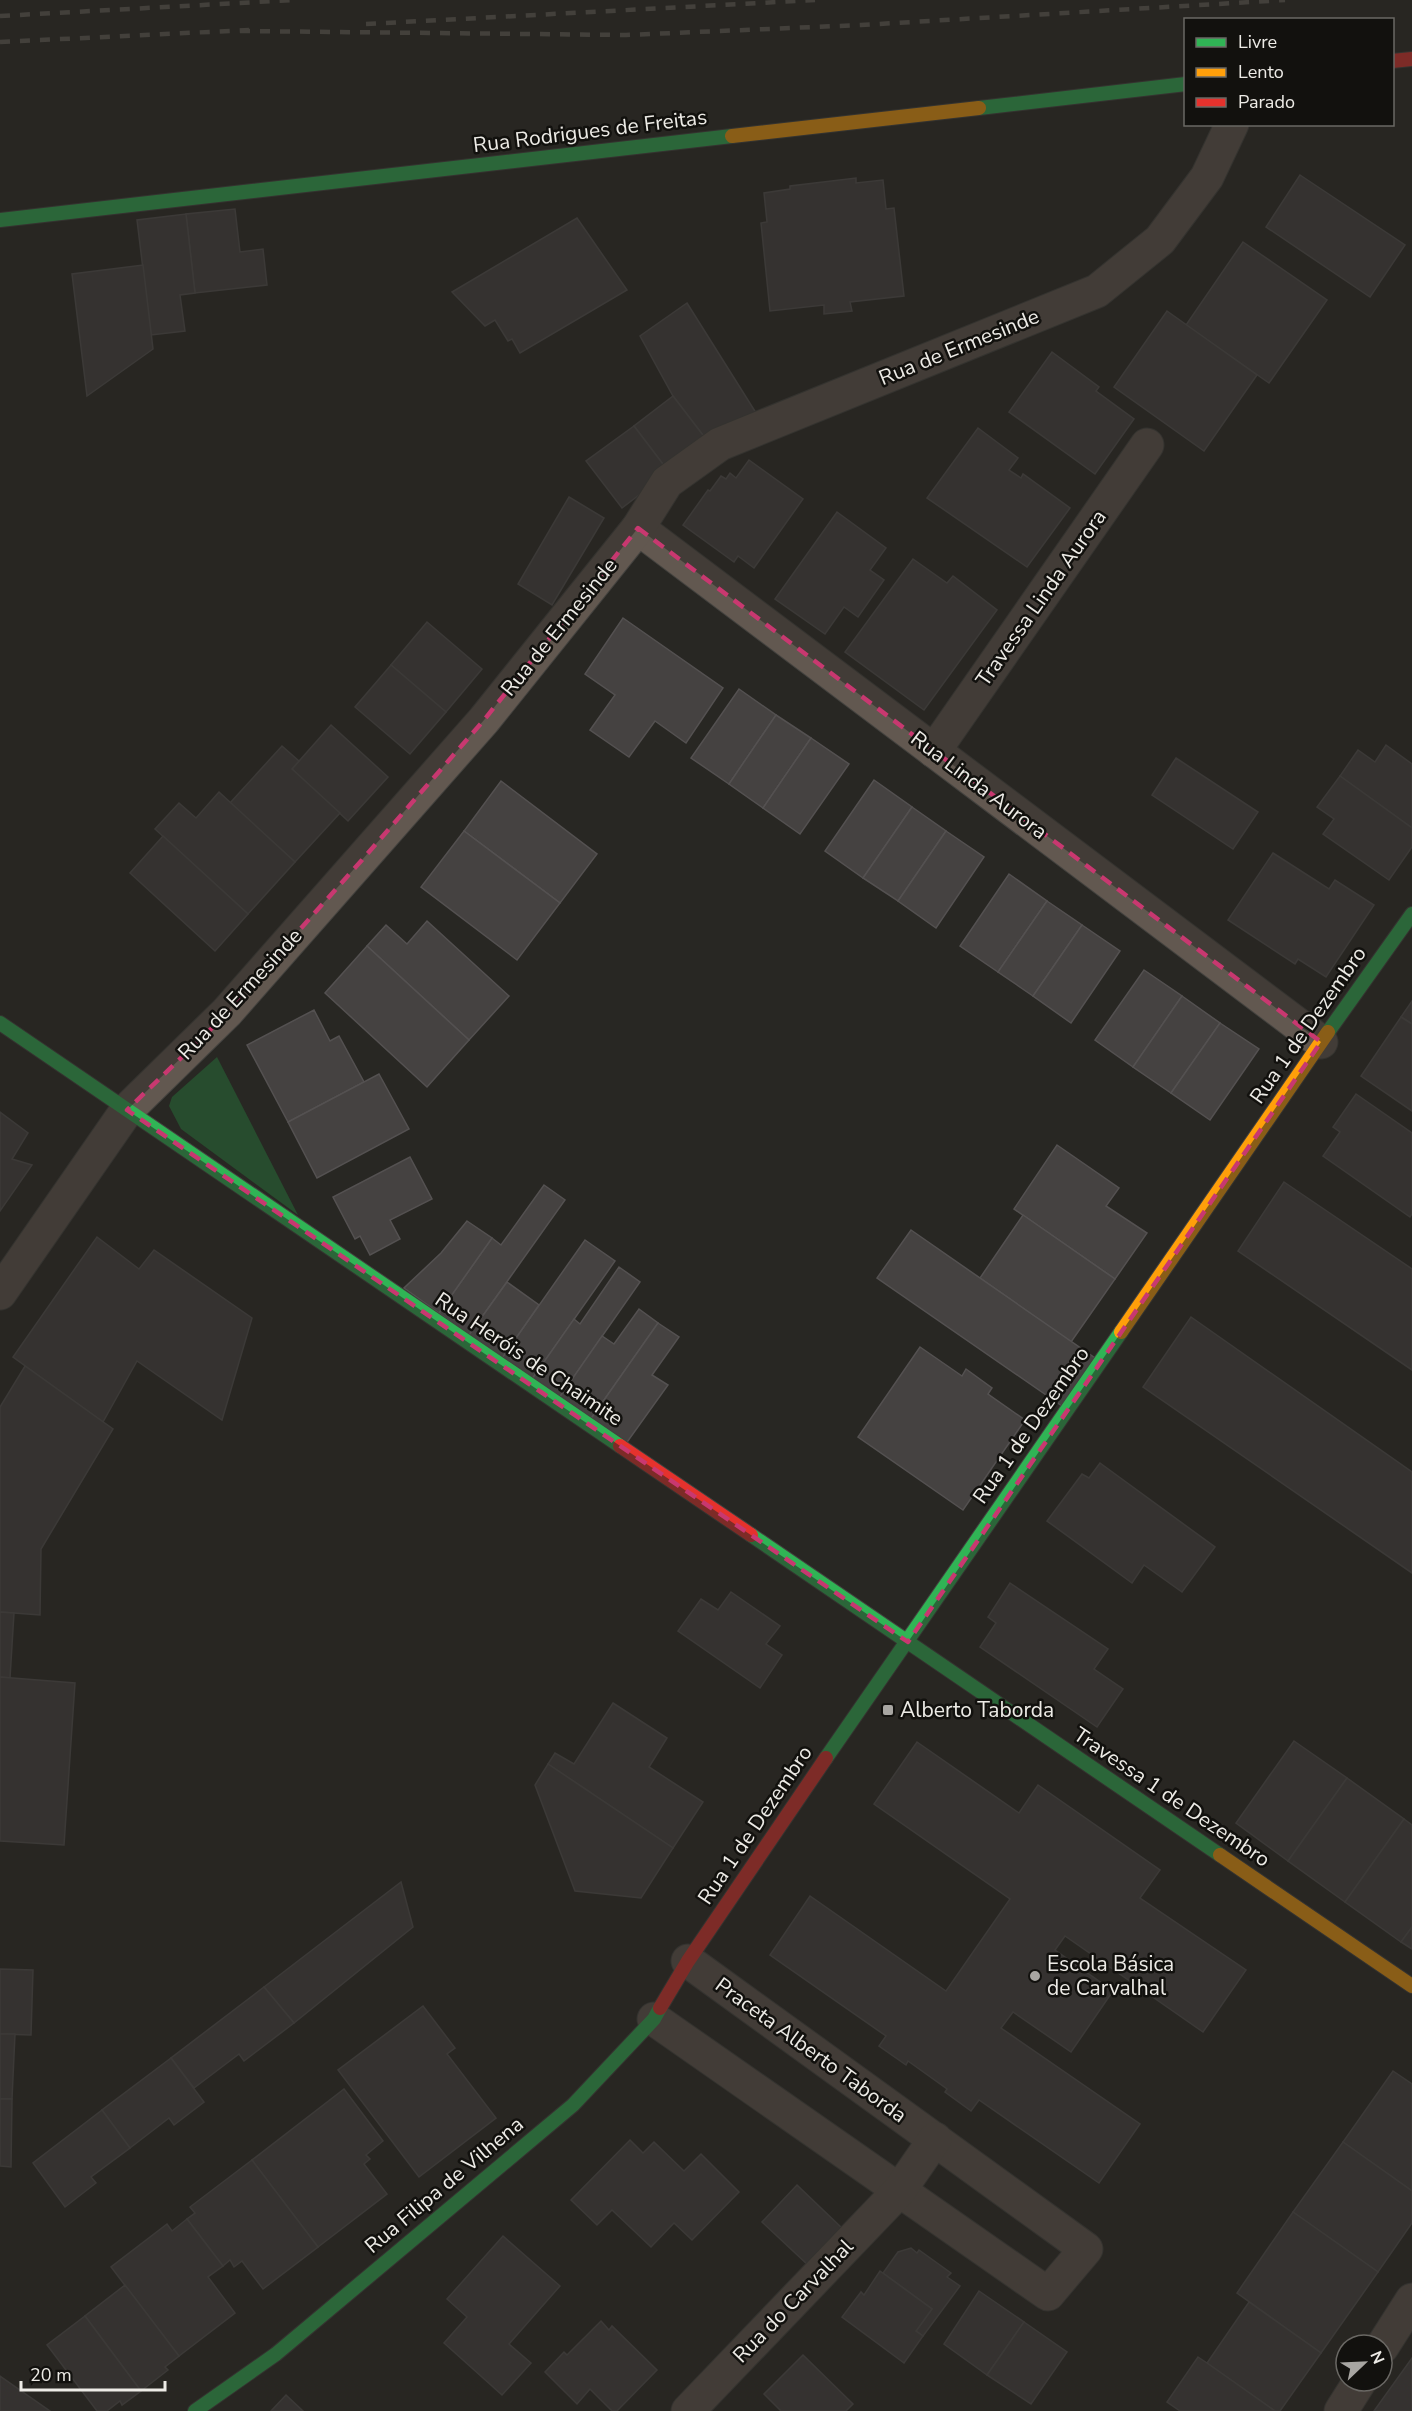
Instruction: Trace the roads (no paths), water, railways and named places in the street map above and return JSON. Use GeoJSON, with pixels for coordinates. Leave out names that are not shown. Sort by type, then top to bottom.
{"type":"FeatureCollection","features":[{"type":"Feature","properties":{"kind":"street"},"geometry":{"type":"LineString","coordinates":[[1394,61],[1412,59]]}},
{"type":"Feature","properties":{"kind":"street","name":"Rua Rodrigues de Freitas"},"geometry":{"type":"LineString","coordinates":[[0,220],[1184,84]]}},
{"type":"Feature","properties":{"kind":"street","name":"Rua de Ermesinde"},"geometry":{"type":"LineString","coordinates":[[0,1293],[127,1110],[219,1020],[484,720],[638,528],[667,482],[720,444],[1097,291],[1160,240],[1207,177],[1231,126]]}},
{"type":"Feature","properties":{"kind":"street","name":"Travessa Linda Aurora"},"geometry":{"type":"LineString","coordinates":[[934,751],[1147,445]]}},
{"type":"Feature","properties":{"kind":"street","name":"Rua Linda Aurora"},"geometry":{"type":"LineString","coordinates":[[638,528],[1321,1042]]}},
{"type":"Feature","properties":{"kind":"street","name":"Rua 1 de Dezembro"},"geometry":{"type":"LineString","coordinates":[[688,1961],[1321,1042],[1412,914]]}},
{"type":"Feature","properties":{"kind":"street","name":"Rua Heróis de Chaimite"},"geometry":{"type":"LineString","coordinates":[[0,1023],[908,1642]]}},
{"type":"Feature","properties":{"kind":"street","name":"Travessa 1 de Dezembro"},"geometry":{"type":"LineString","coordinates":[[908,1642],[1412,1986]]}},
{"type":"Feature","properties":{"kind":"street","name":"Rua Filipa de Vilhena"},"geometry":{"type":"LineString","coordinates":[[195,2411],[276,2354],[573,2104],[654,2019],[688,1961]]}},
{"type":"Feature","properties":{"kind":"street","name":"Praceta Alberto Taborda"},"geometry":{"type":"LineString","coordinates":[[654,2019],[1048,2294],[1086,2249],[688,1961]]}},
{"type":"Feature","properties":{"kind":"street"},"geometry":{"type":"LineString","coordinates":[[899,2191],[934,2139]]}},
{"type":"Feature","properties":{"kind":"street","name":"Rua do Carvalhal"},"geometry":{"type":"LineString","coordinates":[[688,2411],[899,2191]]}},
{"type":"Feature","properties":{"kind":"street"},"geometry":{"type":"LineString","coordinates":[[1391,2333],[1412,2300]]}},
{"type":"Feature","properties":{"kind":"street"},"geometry":{"type":"LineString","coordinates":[[1341,2411],[1352,2393]]}},
{"type":"Feature","properties":{"kind":"railway"},"geometry":{"type":"LineString","coordinates":[[0,16],[294,0]]}},
{"type":"Feature","properties":{"kind":"railway"},"geometry":{"type":"LineString","coordinates":[[366,24],[815,0]]}},
{"type":"Feature","properties":{"kind":"railway"},"geometry":{"type":"LineString","coordinates":[[240,31],[626,35],[861,25],[1285,0]]}},
{"type":"Feature","properties":{"kind":"railway"},"geometry":{"type":"LineString","coordinates":[[0,42],[249,30]]}},
{"type":"Feature","properties":{"kind":"place","name":"Alberto Taborda"},"geometry":{"type":"Point","coordinates":[888,1710]}},
{"type":"Feature","properties":{"kind":"place","name":"Escola Básica de Carvalhal"},"geometry":{"type":"Point","coordinates":[1035,1976]}}]}
